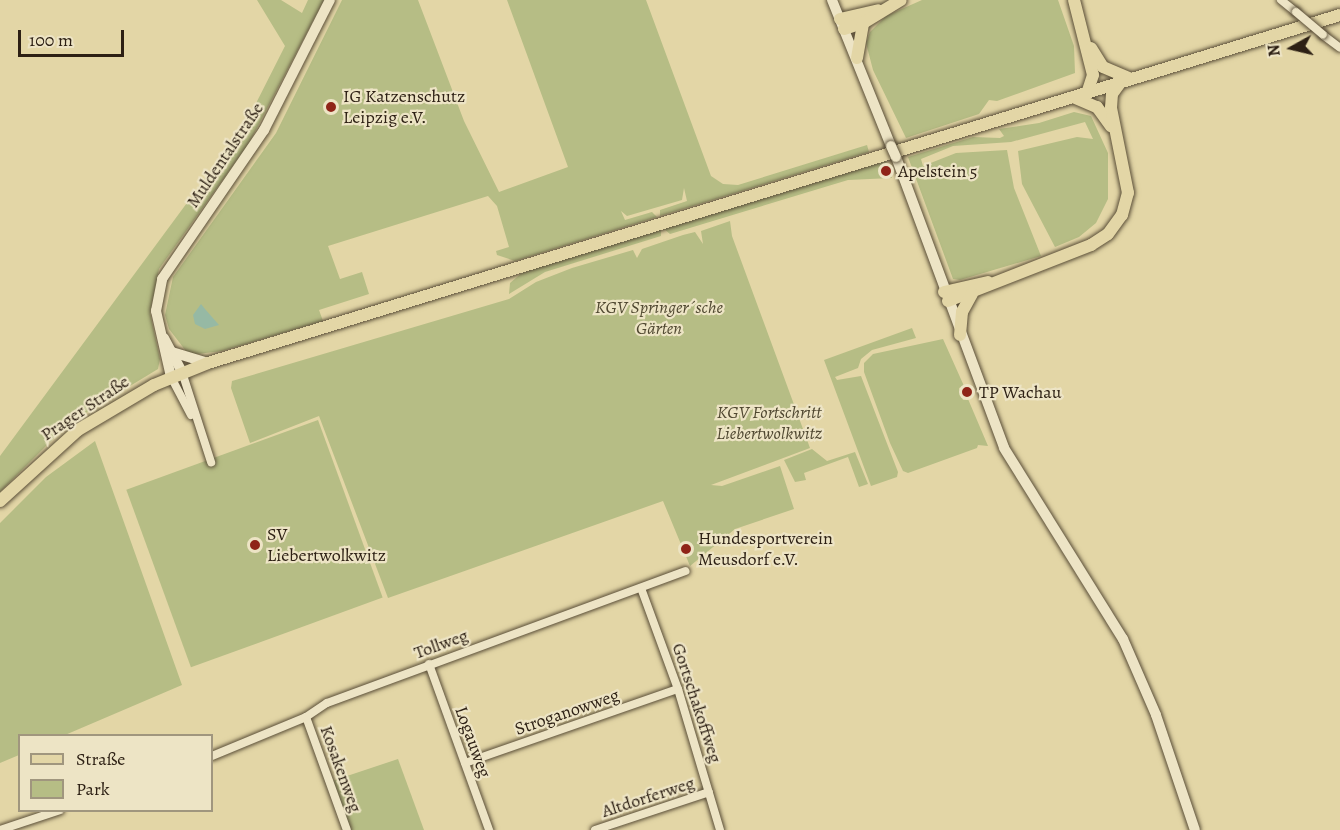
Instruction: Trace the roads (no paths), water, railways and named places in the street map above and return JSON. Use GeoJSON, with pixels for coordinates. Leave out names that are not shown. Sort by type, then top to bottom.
{"type":"FeatureCollection","features":[{"type":"Feature","properties":{"kind":"main road","name":"Muldentalstraße"},"geometry":{"type":"LineString","coordinates":[[176,375],[159,329],[157,300],[169,266],[264,130],[330,0]]}},
{"type":"Feature","properties":{"kind":"main road"},"geometry":{"type":"LineString","coordinates":[[831,0],[896,157],[960,335],[1018,476],[1092,585],[1123,639],[1156,715],[1195,830]]}},
{"type":"Feature","properties":{"kind":"main road"},"geometry":{"type":"LineString","coordinates":[[842,24],[902,0]]}},
{"type":"Feature","properties":{"kind":"main road"},"geometry":{"type":"LineString","coordinates":[[1074,0],[1087,39],[1092,75],[1087,93]]}},
{"type":"Feature","properties":{"kind":"main road"},"geometry":{"type":"LineString","coordinates":[[842,24],[863,23],[882,9]]}},
{"type":"Feature","properties":{"kind":"main road","name":"Prager Straße"},"geometry":{"type":"LineString","coordinates":[[0,501],[78,430],[176,375],[208,363],[1340,15]]}},
{"type":"Feature","properties":{"kind":"main road"},"geometry":{"type":"LineString","coordinates":[[856,58],[863,23]]}},
{"type":"Feature","properties":{"kind":"main road"},"geometry":{"type":"LineString","coordinates":[[946,296],[995,281],[1091,245],[1108,234],[1122,215],[1128,193],[1126,171],[1115,134],[1111,100],[1125,81],[1103,67],[1087,39]]}},
{"type":"Feature","properties":{"kind":"main road"},"geometry":{"type":"LineString","coordinates":[[1073,97],[1097,107],[1115,134]]}},
{"type":"Feature","properties":{"kind":"main road"},"geometry":{"type":"LineString","coordinates":[[946,296],[972,294],[995,281]]}},
{"type":"Feature","properties":{"kind":"main road"},"geometry":{"type":"LineString","coordinates":[[960,335],[962,312],[972,294]]}},
{"type":"Feature","properties":{"kind":"main road","name":"Muldentalstraße"},"geometry":{"type":"LineString","coordinates":[[159,329],[172,352],[176,375]]}},
{"type":"Feature","properties":{"kind":"main road"},"geometry":{"type":"LineString","coordinates":[[172,352],[208,363]]}},
{"type":"Feature","properties":{"kind":"street"},"geometry":{"type":"LineString","coordinates":[[1281,0],[1340,48]]}},
{"type":"Feature","properties":{"kind":"street","name":"Muldentalstraße"},"geometry":{"type":"LineString","coordinates":[[176,375],[211,462]]}},
{"type":"Feature","properties":{"kind":"street","name":"Tollweg"},"geometry":{"type":"LineString","coordinates":[[213,756],[306,717],[327,703],[685,571]]}},
{"type":"Feature","properties":{"kind":"street","name":"Gortschakoffweg"},"geometry":{"type":"LineString","coordinates":[[641,588],[678,689],[720,830]]}},
{"type":"Feature","properties":{"kind":"street","name":"Logauweg"},"geometry":{"type":"LineString","coordinates":[[429,664],[489,830]]}},
{"type":"Feature","properties":{"kind":"street","name":"Stroganowweg"},"geometry":{"type":"LineString","coordinates":[[465,763],[678,689]]}},
{"type":"Feature","properties":{"kind":"street","name":"Kosakenweg"},"geometry":{"type":"LineString","coordinates":[[306,717],[347,830]]}},
{"type":"Feature","properties":{"kind":"street","name":"Altdorferweg"},"geometry":{"type":"LineString","coordinates":[[595,830],[710,792]]}},
{"type":"Feature","properties":{"kind":"street"},"geometry":{"type":"LineString","coordinates":[[0,830],[54,812]]}},
{"type":"Feature","properties":{"kind":"place","name":"IG Katzenschutz Leipzig e.V."},"geometry":{"type":"Point","coordinates":[331,107]}},
{"type":"Feature","properties":{"kind":"place","name":"Apelstein 5"},"geometry":{"type":"Point","coordinates":[886,171]}},
{"type":"Feature","properties":{"kind":"place","name":"TP Wachau"},"geometry":{"type":"Point","coordinates":[967,392]}},
{"type":"Feature","properties":{"kind":"place","name":"SV Liebertwolkwitz"},"geometry":{"type":"Point","coordinates":[255,545]}},
{"type":"Feature","properties":{"kind":"place","name":"Hundesportverein Meusdorf e.V."},"geometry":{"type":"Point","coordinates":[686,549]}},
{"type":"Feature","properties":{"kind":"park label","name":"KGV Springer´sche Gärten"},"geometry":{"type":"Point","coordinates":[659,318]}},
{"type":"Feature","properties":{"kind":"park label","name":"KGV Fortschritt Liebertwolkwitz"},"geometry":{"type":"Point","coordinates":[769,423]}}]}
